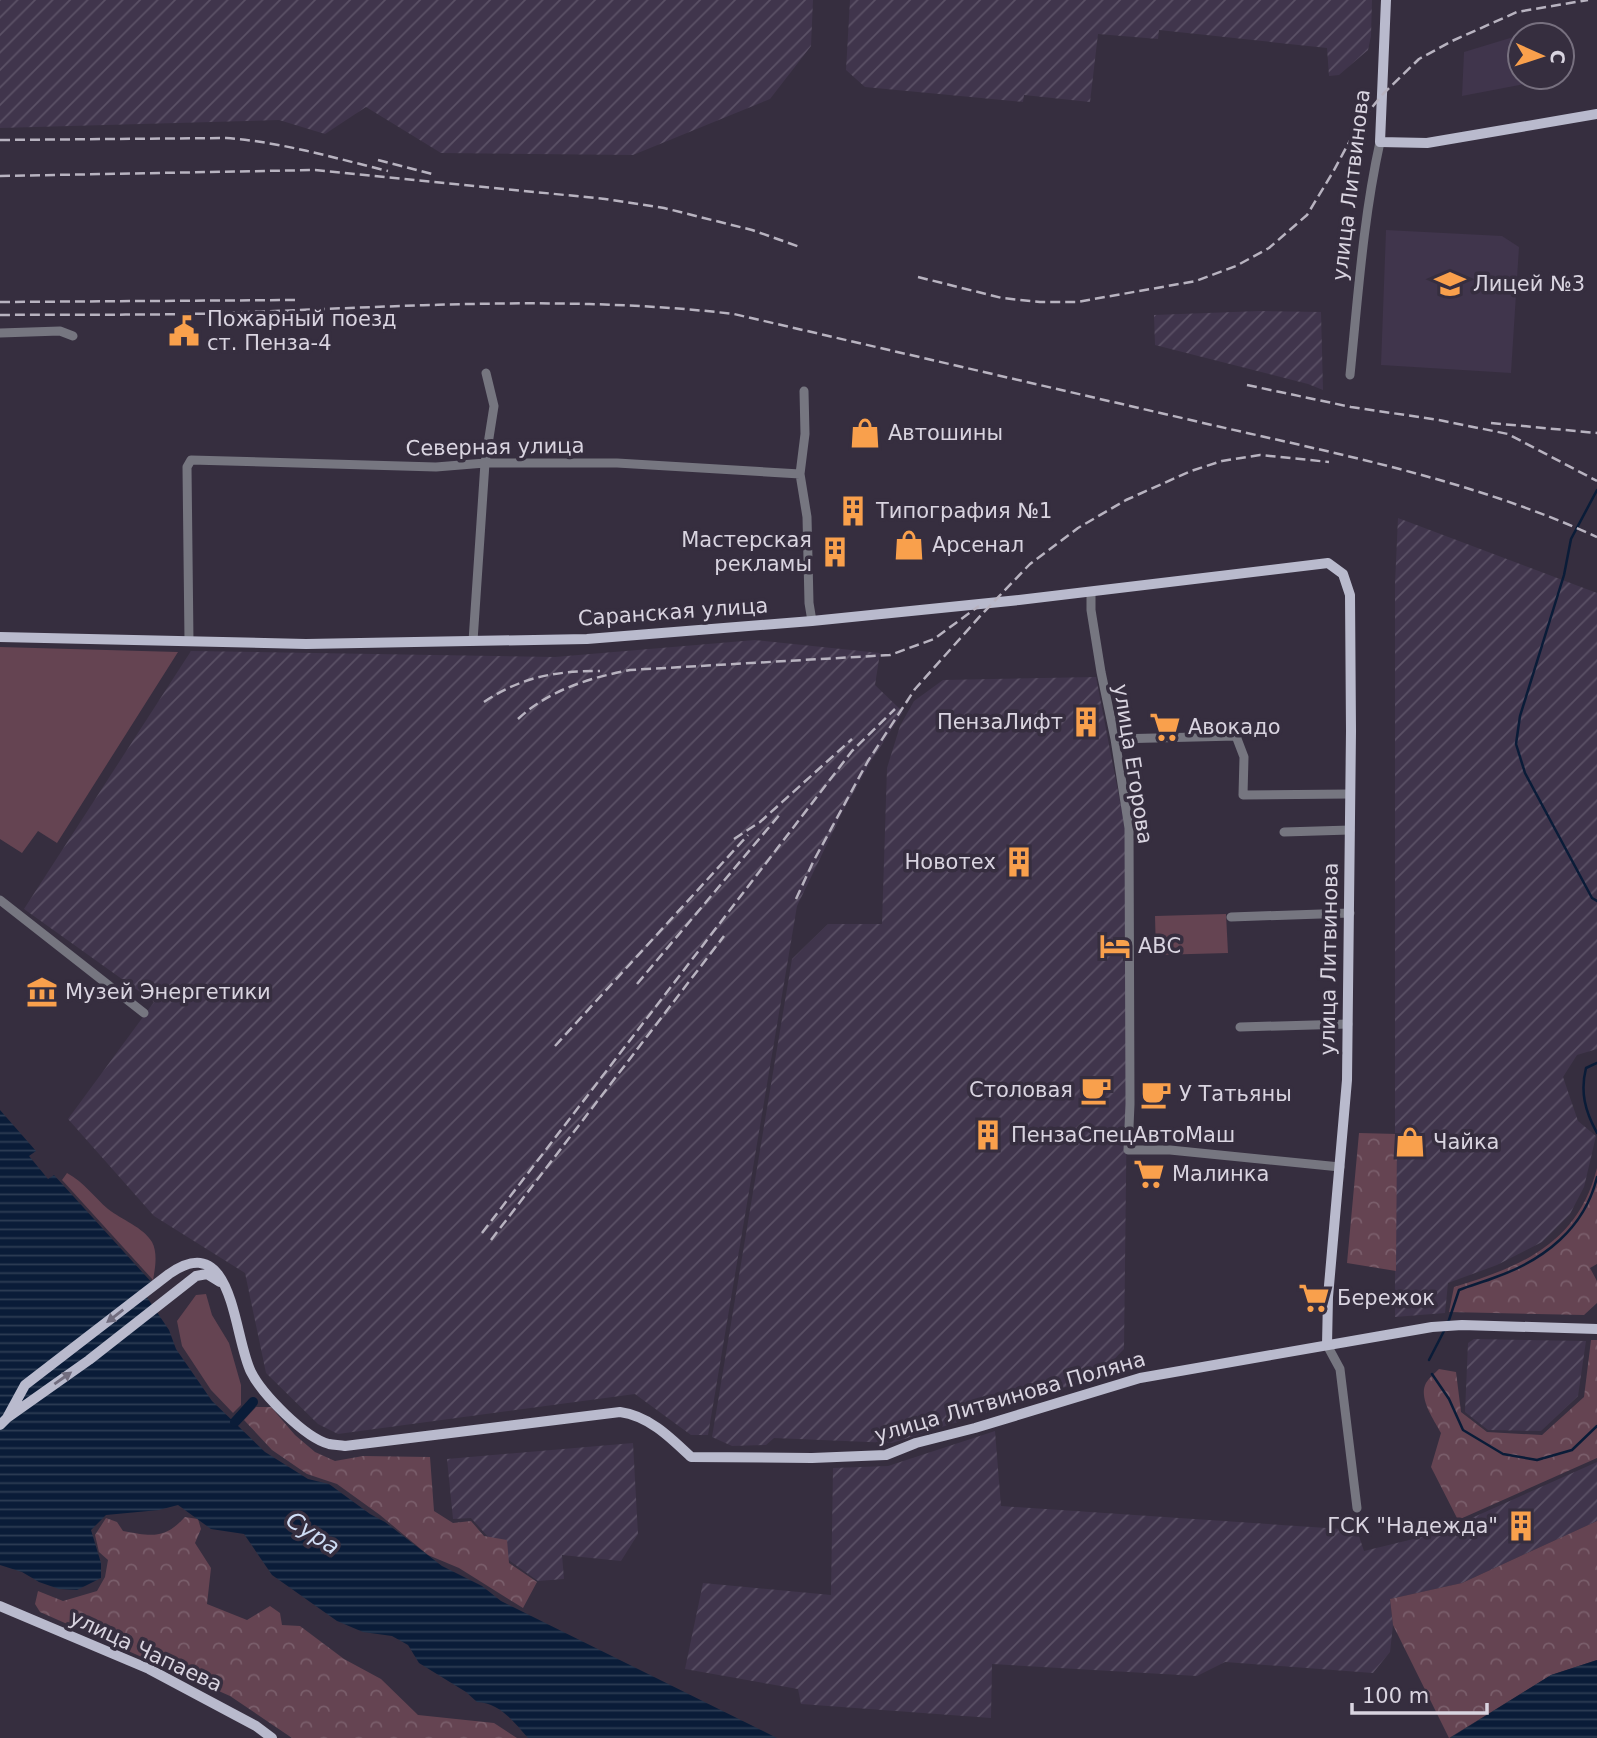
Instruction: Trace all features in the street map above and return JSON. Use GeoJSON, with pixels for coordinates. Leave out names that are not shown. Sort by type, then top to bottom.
{"type":"FeatureCollection","features":[{"type":"Feature","properties":{"kind":"main road","name":"улица Литвинова"},"geometry":{"type":"LineString","coordinates":[[1380,142],[1386,0]]}},
{"type":"Feature","properties":{"kind":"main road"},"geometry":{"type":"LineString","coordinates":[[1380,142],[1427,143],[1597,114]]}},
{"type":"Feature","properties":{"kind":"main road","name":"Саранская улица"},"geometry":{"type":"LineString","coordinates":[[0,637],[306,644],[616,637],[812,621],[1091,592],[1328,563],[1343,574]]}},
{"type":"Feature","properties":{"kind":"main road","name":"улица Литвинова"},"geometry":{"type":"LineString","coordinates":[[1327,1345],[1328,1297],[1345,1119],[1348,1024],[1350,595],[1343,574]]}},
{"type":"Feature","properties":{"kind":"main road"},"geometry":{"type":"LineString","coordinates":[[3,1422],[25,1385],[183,1264],[203,1262],[217,1272],[225,1286]]}},
{"type":"Feature","properties":{"kind":"main road"},"geometry":{"type":"LineString","coordinates":[[3,1422],[202,1274],[214,1277],[225,1286]]}},
{"type":"Feature","properties":{"kind":"main road","name":"улица Литвинова Поляна"},"geometry":{"type":"LineString","coordinates":[[225,1286],[244,1354],[255,1380],[283,1411],[307,1431],[329,1444],[345,1446],[620,1412],[647,1420],[691,1457],[812,1458],[886,1455],[916,1443],[1140,1378],[1432,1327],[1462,1325],[1597,1329]]}},
{"type":"Feature","properties":{"kind":"main road","name":"улица Чапаева"},"geometry":{"type":"LineString","coordinates":[[0,1606],[149,1669],[256,1726],[272,1738]]}},
{"type":"Feature","properties":{"kind":"street","name":"улица Литвинова"},"geometry":{"type":"LineString","coordinates":[[1350,376],[1361,251],[1371,180],[1380,142]]}},
{"type":"Feature","properties":{"kind":"street"},"geometry":{"type":"LineString","coordinates":[[0,332],[60,331],[73,336]]}},
{"type":"Feature","properties":{"kind":"street"},"geometry":{"type":"LineString","coordinates":[[472,641],[485,463],[494,406],[486,373]]}},
{"type":"Feature","properties":{"kind":"street"},"geometry":{"type":"LineString","coordinates":[[804,391],[805,433],[800,474],[807,517],[809,603],[812,621]]}},
{"type":"Feature","properties":{"kind":"street","name":"Северная улица"},"geometry":{"type":"LineString","coordinates":[[189,641],[187,467],[191,460],[436,467],[485,463],[617,463],[800,474]]}},
{"type":"Feature","properties":{"kind":"street","name":"улица Егорова"},"geometry":{"type":"LineString","coordinates":[[1091,592],[1091,610],[1129,828],[1128,1150],[1170,1150],[1340,1167]]}},
{"type":"Feature","properties":{"kind":"street"},"geometry":{"type":"LineString","coordinates":[[1115,739],[1236,736],[1244,757],[1243,795],[1350,794]]}},
{"type":"Feature","properties":{"kind":"street"},"geometry":{"type":"LineString","coordinates":[[1284,832],[1350,830]]}},
{"type":"Feature","properties":{"kind":"street"},"geometry":{"type":"LineString","coordinates":[[0,900],[144,1013]]}},
{"type":"Feature","properties":{"kind":"street"},"geometry":{"type":"LineString","coordinates":[[1231,917],[1350,914]]}},
{"type":"Feature","properties":{"kind":"street"},"geometry":{"type":"LineString","coordinates":[[1240,1027],[1348,1024]]}},
{"type":"Feature","properties":{"kind":"street"},"geometry":{"type":"LineString","coordinates":[[1327,1345],[1340,1369],[1357,1508]]}},
{"type":"Feature","properties":{"kind":"shaded area"},"geometry":{"type":"Polygon","coordinates":[[[0,0],[813,0],[811,46],[770,99],[633,155],[441,153],[366,107],[325,134],[279,120],[0,128],[0,0]]]}},
{"type":"Feature","properties":{"kind":"shaded area"},"geometry":{"type":"Polygon","coordinates":[[[850,0],[1372,0],[1371,36],[1368,50],[1339,75],[1329,76],[1327,48],[1159,30],[1158,39],[1098,34],[1090,102],[1024,95],[1023,102],[865,87],[846,70],[850,0]]]}},
{"type":"Feature","properties":{"kind":"shaded area"},"geometry":{"type":"Polygon","coordinates":[[[1506,39],[1506,88],[1462,96],[1464,52],[1506,39]]]}},
{"type":"Feature","properties":{"kind":"shaded area","name":"Лицей №3"},"geometry":{"type":"Polygon","coordinates":[[[1386,230],[1502,236],[1519,247],[1511,373],[1381,365],[1386,230]]]}},
{"type":"Feature","properties":{"kind":"shaded area"},"geometry":{"type":"Polygon","coordinates":[[[1321,312],[1323,390],[1155,345],[1154,315],[1321,312]]]}},
{"type":"Feature","properties":{"kind":"shaded area"},"geometry":{"type":"Polygon","coordinates":[[[1398,518],[1597,593],[1597,1049],[1577,1055],[1563,1077],[1578,1121],[1596,1136],[1584,1187],[1570,1214],[1542,1242],[1497,1265],[1448,1283],[1445,1313],[1395,1317],[1395,583],[1398,518]]]}},
{"type":"Feature","properties":{"kind":"shaded area"},"geometry":{"type":"Polygon","coordinates":[[[755,640],[880,653],[875,685],[903,712],[842,813],[797,906],[708,1435],[691,1435],[635,1394],[338,1434],[318,1424],[266,1373],[245,1273],[154,1216],[68,1119],[154,1002],[24,909],[191,651],[555,657],[755,640]]]}},
{"type":"Feature","properties":{"kind":"shaded area"},"geometry":{"type":"Polygon","coordinates":[[[1096,677],[1126,833],[1128,1011],[1124,1349],[1097,1377],[892,1443],[774,1438],[766,1445],[732,1446],[712,1437],[792,959],[828,924],[882,924],[887,768],[900,726],[914,701],[943,680],[1096,677]]]}},
{"type":"Feature","properties":{"kind":"shaded area"},"geometry":{"type":"Polygon","coordinates":[[[1474,1339],[1586,1341],[1578,1396],[1541,1431],[1488,1430],[1465,1412],[1468,1343],[1474,1339]]]}},
{"type":"Feature","properties":{"kind":"shaded area"},"geometry":{"type":"Polygon","coordinates":[[[995,1431],[1001,1506],[1357,1530],[1364,1551],[1438,1533],[1597,1462],[1597,1521],[1462,1583],[1390,1599],[1393,1625],[1390,1652],[1373,1673],[1225,1662],[1197,1676],[992,1664],[991,1718],[801,1704],[798,1689],[685,1669],[703,1583],[831,1595],[833,1468],[888,1466],[995,1431]]]}},
{"type":"Feature","properties":{"kind":"shaded area"},"geometry":{"type":"Polygon","coordinates":[[[633,1443],[638,1534],[621,1561],[562,1555],[564,1579],[538,1581],[510,1561],[471,1518],[453,1519],[447,1459],[633,1443]]]}},
{"type":"Feature","properties":{"kind":"green space"},"geometry":{"type":"Polygon","coordinates":[[[0,647],[178,652],[57,843],[38,831],[22,853],[0,839],[0,647]]]}},
{"type":"Feature","properties":{"kind":"green space"},"geometry":{"type":"Polygon","coordinates":[[[1226,914],[1228,953],[1156,955],[1155,916],[1226,914]]]}},
{"type":"Feature","properties":{"kind":"green space"},"geometry":{"type":"Polygon","coordinates":[[[1359,1133],[1397,1134],[1396,1271],[1347,1263],[1359,1133]]]}},
{"type":"Feature","properties":{"kind":"green space"},"geometry":{"type":"Polygon","coordinates":[[[1597,1168],[1597,1264],[1590,1268],[1597,1281],[1597,1303],[1584,1315],[1449,1312],[1454,1287],[1525,1260],[1562,1233],[1588,1194],[1597,1168]]]}},
{"type":"Feature","properties":{"kind":"green space"},"geometry":{"type":"Polygon","coordinates":[[[67,1173],[84,1185],[108,1209],[148,1237],[155,1251],[153,1280],[62,1180],[67,1173]]]}},
{"type":"Feature","properties":{"kind":"green space"},"geometry":{"type":"Polygon","coordinates":[[[206,1294],[212,1315],[229,1343],[241,1385],[241,1405],[233,1413],[211,1390],[182,1346],[177,1321],[196,1295],[206,1294]]]}},
{"type":"Feature","properties":{"kind":"green space"},"geometry":{"type":"Polygon","coordinates":[[[1591,1340],[1597,1340],[1597,1458],[1458,1520],[1431,1467],[1441,1433],[1425,1402],[1424,1389],[1427,1381],[1439,1369],[1456,1372],[1461,1412],[1487,1432],[1542,1435],[1584,1397],[1591,1340]]]}},
{"type":"Feature","properties":{"kind":"green space"},"geometry":{"type":"Polygon","coordinates":[[[256,1407],[271,1407],[295,1435],[315,1452],[335,1461],[363,1456],[430,1457],[434,1511],[453,1523],[471,1521],[484,1536],[507,1540],[509,1563],[537,1582],[523,1608],[459,1568],[428,1555],[337,1484],[307,1474],[272,1450],[244,1420],[256,1407]]]}},
{"type":"Feature","properties":{"kind":"green space"},"geometry":{"type":"Polygon","coordinates":[[[185,1517],[198,1519],[201,1529],[195,1543],[211,1568],[207,1604],[247,1620],[270,1606],[280,1613],[282,1625],[300,1626],[344,1659],[381,1679],[418,1715],[494,1723],[517,1738],[292,1738],[230,1696],[40,1612],[35,1604],[38,1591],[63,1601],[97,1591],[105,1577],[108,1560],[99,1552],[95,1535],[106,1518],[117,1522],[123,1531],[149,1535],[170,1530],[185,1517]]]}},
{"type":"Feature","properties":{"kind":"green space"},"geometry":{"type":"Polygon","coordinates":[[[1597,1521],[1597,1660],[1551,1675],[1449,1738],[1393,1625],[1390,1599],[1462,1583],[1597,1521]]]}},
{"type":"Feature","properties":{"kind":"water","name":"Сура"},"geometry":{"type":"Polygon","coordinates":[[[0,1110],[36,1151],[29,1156],[48,1179],[54,1175],[154,1285],[144,1293],[169,1330],[176,1349],[212,1401],[265,1452],[308,1479],[329,1484],[385,1522],[442,1566],[482,1586],[501,1601],[777,1738],[528,1738],[500,1710],[477,1702],[466,1692],[419,1663],[408,1645],[392,1636],[363,1632],[337,1621],[272,1575],[244,1534],[211,1529],[178,1505],[159,1510],[106,1515],[91,1530],[101,1563],[101,1578],[77,1590],[59,1589],[0,1565],[0,1110]]]}},
{"type":"Feature","properties":{"kind":"water"},"geometry":{"type":"Polygon","coordinates":[[[1597,1660],[1597,1738],[1450,1738],[1551,1675],[1597,1660]]]}},
{"type":"Feature","properties":{"kind":"waterway"},"geometry":{"type":"LineString","coordinates":[[1597,490],[1571,539],[1564,575],[1520,716],[1516,744],[1525,773],[1592,898],[1597,901]]}},
{"type":"Feature","properties":{"kind":"waterway"},"geometry":{"type":"LineString","coordinates":[[1597,1063],[1586,1068],[1584,1085],[1589,1117],[1597,1133]]}},
{"type":"Feature","properties":{"kind":"waterway"},"geometry":{"type":"LineString","coordinates":[[1448,1323],[1459,1290],[1514,1270],[1560,1240],[1583,1212],[1597,1177]]}},
{"type":"Feature","properties":{"kind":"waterway"},"geometry":{"type":"LineString","coordinates":[[1429,1360],[1445,1329]]}},
{"type":"Feature","properties":{"kind":"waterway"},"geometry":{"type":"LineString","coordinates":[[1432,1374],[1449,1399],[1463,1430],[1503,1454],[1537,1460],[1572,1450],[1597,1426]]}},
{"type":"Feature","properties":{"kind":"waterway"},"geometry":{"type":"LineString","coordinates":[[235,1422],[253,1402]]}},
{"type":"Feature","properties":{"kind":"railway"},"geometry":{"type":"LineString","coordinates":[[918,277],[1002,298],[1077,302],[1196,281],[1236,266],[1269,248],[1307,215],[1360,122],[1383,94],[1419,59],[1517,12],[1588,0]]}},
{"type":"Feature","properties":{"kind":"railway"},"geometry":{"type":"LineString","coordinates":[[0,140],[226,138],[288,147],[388,171]]}},
{"type":"Feature","properties":{"kind":"railway"},"geometry":{"type":"LineString","coordinates":[[378,160],[436,175]]}},
{"type":"Feature","properties":{"kind":"railway"},"geometry":{"type":"LineString","coordinates":[[0,176],[315,170],[605,199],[664,208],[752,230],[800,247]]}},
{"type":"Feature","properties":{"kind":"railway"},"geometry":{"type":"LineString","coordinates":[[0,302],[297,300]]}},
{"type":"Feature","properties":{"kind":"railway"},"geometry":{"type":"LineString","coordinates":[[0,315],[188,314],[553,303],[674,308],[734,314],[1408,471],[1504,500],[1597,537]]}},
{"type":"Feature","properties":{"kind":"railway"},"geometry":{"type":"LineString","coordinates":[[1247,385],[1351,407],[1439,420],[1508,434],[1597,481]]}},
{"type":"Feature","properties":{"kind":"railway"},"geometry":{"type":"LineString","coordinates":[[1491,423],[1597,433]]}},
{"type":"Feature","properties":{"kind":"railway"},"geometry":{"type":"LineString","coordinates":[[796,899],[868,761],[915,689],[1030,564],[1078,528],[1126,500],[1191,471],[1222,461],[1260,455],[1329,462]]}},
{"type":"Feature","properties":{"kind":"railway"},"geometry":{"type":"LineString","coordinates":[[518,719],[556,693],[600,677],[630,670],[890,655],[934,639],[979,606]]}},
{"type":"Feature","properties":{"kind":"railway"},"geometry":{"type":"LineString","coordinates":[[484,702],[511,687],[539,677],[568,672],[600,671]]}},
{"type":"Feature","properties":{"kind":"railway"},"geometry":{"type":"LineString","coordinates":[[482,1233],[852,751],[895,709]]}},
{"type":"Feature","properties":{"kind":"railway"},"geometry":{"type":"LineString","coordinates":[[734,839],[760,822],[852,739]]}},
{"type":"Feature","properties":{"kind":"railway"},"geometry":{"type":"LineString","coordinates":[[637,984],[781,813]]}},
{"type":"Feature","properties":{"kind":"railway"},"geometry":{"type":"LineString","coordinates":[[555,1046],[748,835]]}},
{"type":"Feature","properties":{"kind":"railway"},"geometry":{"type":"LineString","coordinates":[[491,1240],[724,936]]}},
{"type":"Feature","properties":{"kind":"place","name":"Лицей №3"},"geometry":{"type":"Point","coordinates":[1450,284]}},
{"type":"Feature","properties":{"kind":"place","name":"Пожарный поезд ст. Пенза-4"},"geometry":{"type":"Point","coordinates":[184,331]}},
{"type":"Feature","properties":{"kind":"place","name":"Автошины"},"geometry":{"type":"Point","coordinates":[865,433]}},
{"type":"Feature","properties":{"kind":"place","name":"Типография №1"},"geometry":{"type":"Point","coordinates":[853,511]}},
{"type":"Feature","properties":{"kind":"place","name":"Арсенал"},"geometry":{"type":"Point","coordinates":[909,545]}},
{"type":"Feature","properties":{"kind":"place","name":"Мастерская рекламы"},"geometry":{"type":"Point","coordinates":[835,552]}},
{"type":"Feature","properties":{"kind":"place","name":"ПензаЛифт"},"geometry":{"type":"Point","coordinates":[1086,722]}},
{"type":"Feature","properties":{"kind":"place","name":"Авокадо"},"geometry":{"type":"Point","coordinates":[1165,727]}},
{"type":"Feature","properties":{"kind":"place","name":"Новотех"},"geometry":{"type":"Point","coordinates":[1019,862]}},
{"type":"Feature","properties":{"kind":"place","name":"ABC"},"geometry":{"type":"Point","coordinates":[1115,946]}},
{"type":"Feature","properties":{"kind":"place","name":"Музей Энергетики"},"geometry":{"type":"Point","coordinates":[42,992]}},
{"type":"Feature","properties":{"kind":"place","name":"Столовая"},"geometry":{"type":"Point","coordinates":[1096,1090]}},
{"type":"Feature","properties":{"kind":"place","name":"У Татьяны"},"geometry":{"type":"Point","coordinates":[1156,1094]}},
{"type":"Feature","properties":{"kind":"place","name":"ПензаСпецАвтоМаш"},"geometry":{"type":"Point","coordinates":[988,1135]}},
{"type":"Feature","properties":{"kind":"place","name":"Чайка"},"geometry":{"type":"Point","coordinates":[1410,1142]}},
{"type":"Feature","properties":{"kind":"place","name":"Малинка"},"geometry":{"type":"Point","coordinates":[1149,1174]}},
{"type":"Feature","properties":{"kind":"place","name":"Бережок"},"geometry":{"type":"Point","coordinates":[1314,1298]}},
{"type":"Feature","properties":{"kind":"place","name":"ГСК \"Надежда\""},"geometry":{"type":"Point","coordinates":[1521,1526]}}]}
